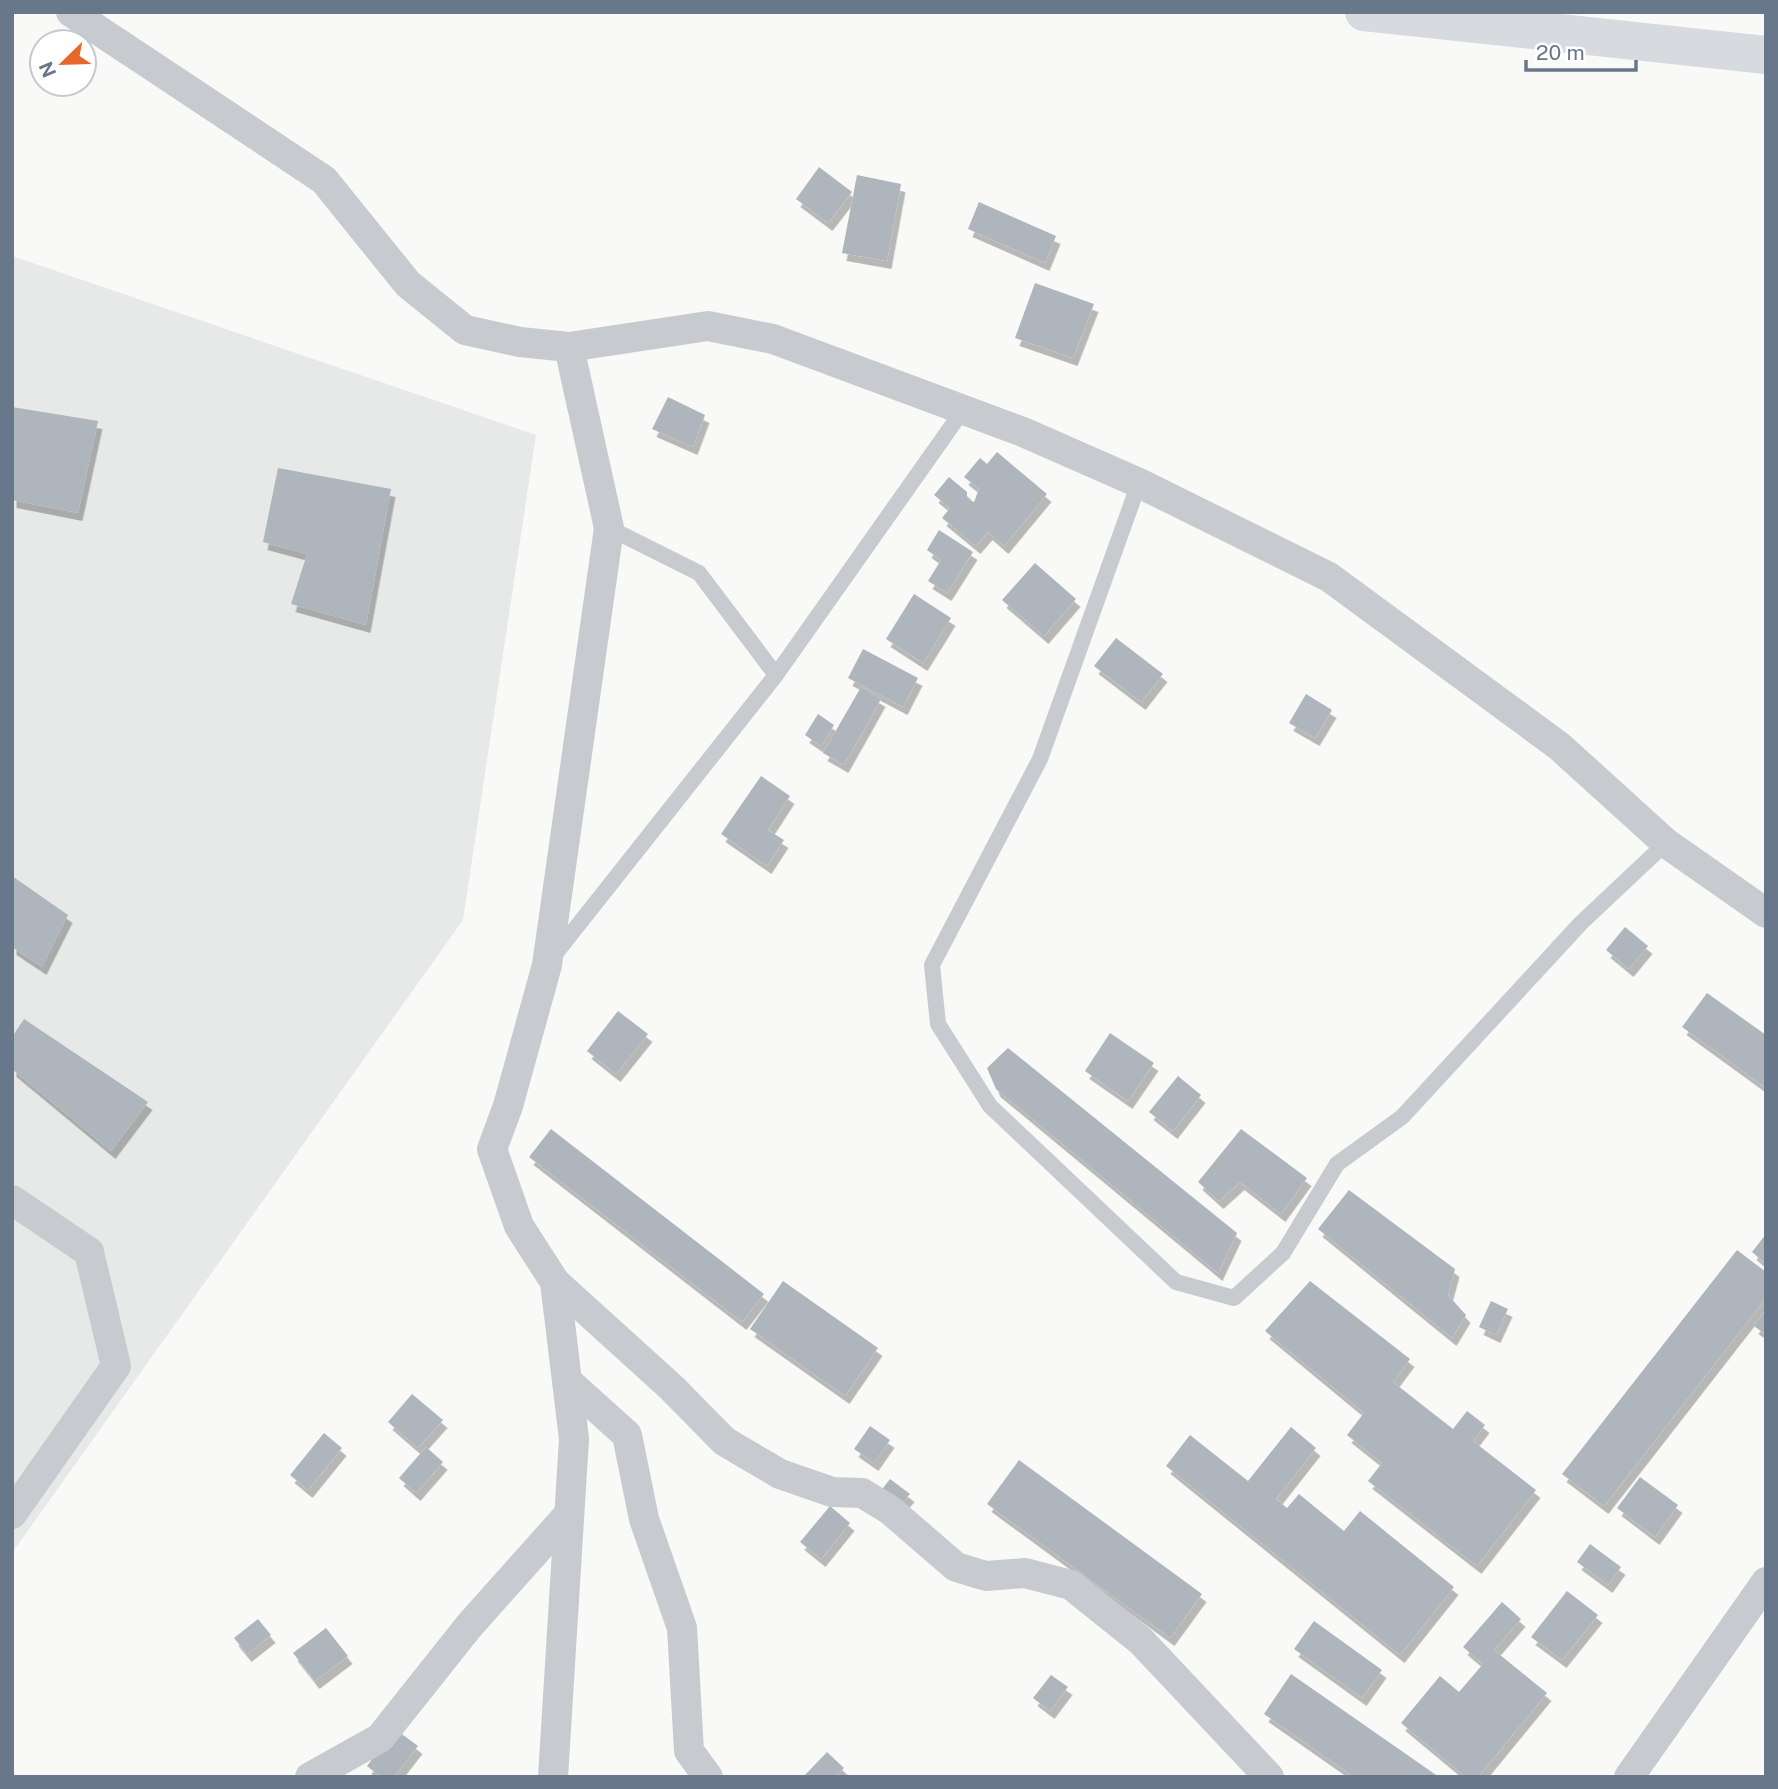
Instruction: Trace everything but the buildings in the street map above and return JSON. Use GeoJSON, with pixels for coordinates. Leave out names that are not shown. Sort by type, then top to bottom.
{"type":"FeatureCollection","features":[{"type":"Feature","properties":{"kind":"main road"},"geometry":{"type":"LineString","coordinates":[[1364,12],[1766,55]]}},
{"type":"Feature","properties":{"kind":"street"},"geometry":{"type":"LineString","coordinates":[[71,12],[324,180],[408,284],[465,330],[520,342],[569,347],[708,326],[773,339],[1023,432],[1139,483],[1329,578],[1559,746],[1666,843],[1766,914]]}},
{"type":"Feature","properties":{"kind":"street"},"geometry":{"type":"LineString","coordinates":[[569,347],[609,528],[547,965],[508,1106],[492,1149],[519,1226],[555,1282],[672,1388],[724,1441],[780,1474],[832,1492],[862,1493],[890,1510],[956,1567],[986,1576],[1025,1573],[1071,1586],[1142,1641],[1269,1777]]}},
{"type":"Feature","properties":{"kind":"street"},"geometry":{"type":"LineString","coordinates":[[12,1200],[89,1252],[116,1366],[12,1514]]}},
{"type":"Feature","properties":{"kind":"street"},"geometry":{"type":"LineString","coordinates":[[553,1777],[574,1438],[555,1282]]}},
{"type":"Feature","properties":{"kind":"street"},"geometry":{"type":"LineString","coordinates":[[567,1381],[627,1434],[644,1519],[682,1628],[689,1751],[708,1777]]}},
{"type":"Feature","properties":{"kind":"street"},"geometry":{"type":"LineString","coordinates":[[310,1777],[380,1738],[469,1626],[569,1514]]}},
{"type":"Feature","properties":{"kind":"street"},"geometry":{"type":"LineString","coordinates":[[1629,1777],[1766,1582]]}},
{"type":"Feature","properties":{"kind":"lane"},"geometry":{"type":"LineString","coordinates":[[547,965],[776,675],[964,410]]}},
{"type":"Feature","properties":{"kind":"lane"},"geometry":{"type":"LineString","coordinates":[[1139,483],[1040,759],[932,965],[938,1024],[990,1105],[1175,1282],[1234,1298],[1283,1252],[1337,1164],[1402,1117],[1581,923],[1666,843]]}},
{"type":"Feature","properties":{"kind":"lane"},"geometry":{"type":"LineString","coordinates":[[609,528],[699,573],[776,675]]}},
{"type":"Feature","properties":{"kind":"shaded area"},"geometry":{"type":"Polygon","coordinates":[[[12,256],[536,435],[463,920],[12,1553],[12,256]]]}}]}
